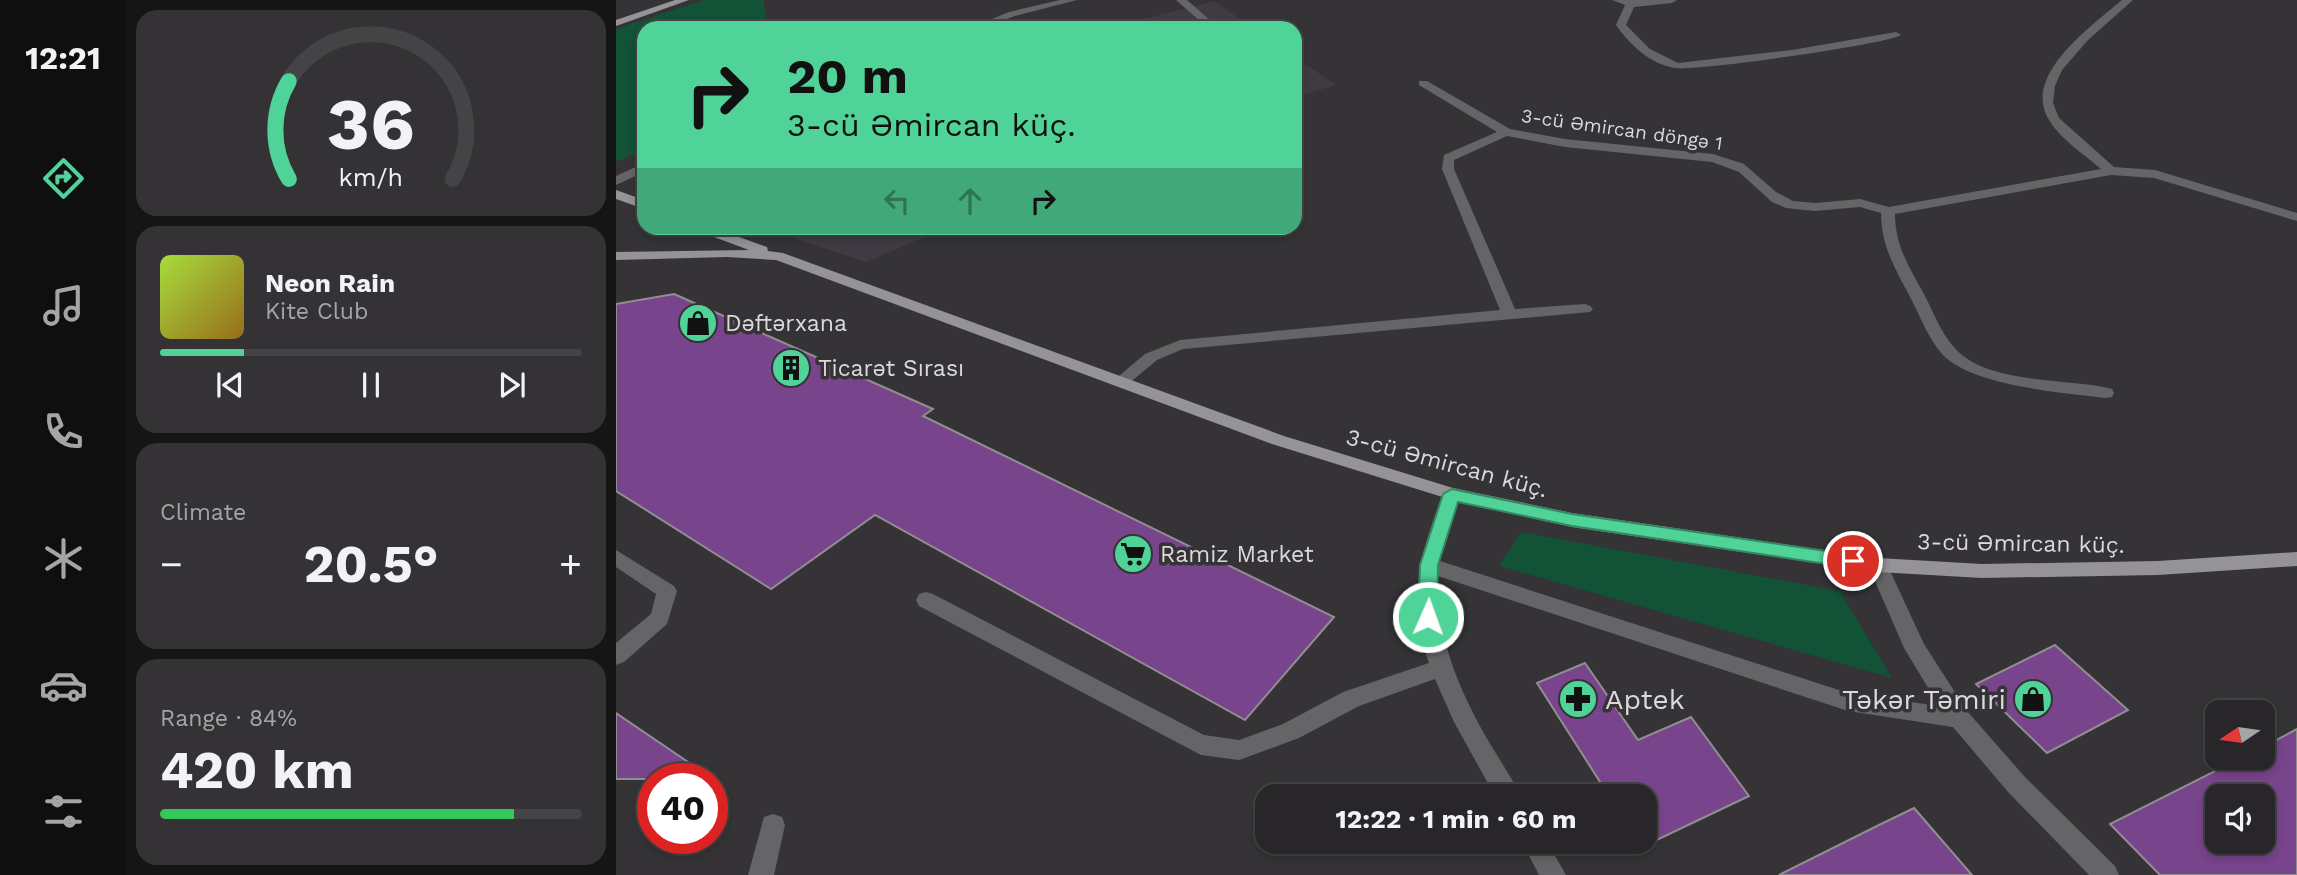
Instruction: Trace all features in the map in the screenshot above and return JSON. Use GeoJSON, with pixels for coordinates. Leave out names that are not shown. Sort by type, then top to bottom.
{"type":"FeatureCollection","features":[{"type":"Feature","properties":{"kind":"main road"},"geometry":{"type":"LineString","coordinates":[[616,23],[684,0]]}},
{"type":"Feature","properties":{"kind":"main road"},"geometry":{"type":"LineString","coordinates":[[616,194],[637,202]]}},
{"type":"Feature","properties":{"kind":"main road"},"geometry":{"type":"LineString","coordinates":[[722,235],[778,256]]}},
{"type":"Feature","properties":{"kind":"main road","name":"3-cü Əmircan küç."},"geometry":{"type":"LineString","coordinates":[[616,256],[727,253],[778,256],[1278,440],[1452,494],[1572,520],[1878,565],[1982,571],[2158,568],[2297,559]]}},
{"type":"Feature","properties":{"kind":"street"},"geometry":{"type":"LineString","coordinates":[[993,21],[1072,0]]}},
{"type":"Feature","properties":{"kind":"street"},"geometry":{"type":"LineString","coordinates":[[1181,0],[1206,21]]}},
{"type":"Feature","properties":{"kind":"street"},"geometry":{"type":"LineString","coordinates":[[1617,0],[1630,4],[1672,0]]}},
{"type":"Feature","properties":{"kind":"street"},"geometry":{"type":"LineString","coordinates":[[2111,171],[2055,120],[2047,105],[2048,87],[2075,44],[2128,0]]}},
{"type":"Feature","properties":{"kind":"street"},"geometry":{"type":"LineString","coordinates":[[1630,4],[1620,25],[1629,36],[1664,63],[1678,66],[1792,53],[1896,34]]}},
{"type":"Feature","properties":{"kind":"street"},"geometry":{"type":"LineString","coordinates":[[1423,83],[1506,132]]}},
{"type":"Feature","properties":{"kind":"street","name":"3-cü Əmircan döngə 1"},"geometry":{"type":"LineString","coordinates":[[1509,314],[1448,169],[1448,158],[1457,152],[1506,132],[1565,143],[1713,158],[1745,170],[1774,197],[1791,205],[1812,206],[1849,201],[1873,204],[1888,211],[2111,171],[2155,174],[2297,217]]}},
{"type":"Feature","properties":{"kind":"street"},"geometry":{"type":"LineString","coordinates":[[616,181],[637,170]]}},
{"type":"Feature","properties":{"kind":"street"},"geometry":{"type":"LineString","coordinates":[[1888,211],[1887,233],[1895,257],[1949,353],[1967,366],[2009,379],[2106,393]]}},
{"type":"Feature","properties":{"kind":"street"},"geometry":{"type":"LineString","coordinates":[[1121,381],[1151,357],[1180,345],[1585,309]]}},
{"type":"Feature","properties":{"kind":"street"},"geometry":{"type":"LineString","coordinates":[[1452,494],[1429,565],[1428,617],[1441,668],[1460,712],[1501,784]]}},
{"type":"Feature","properties":{"kind":"street"},"geometry":{"type":"LineString","coordinates":[[616,557],[667,591],[660,618],[616,656]]}},
{"type":"Feature","properties":{"kind":"street"},"geometry":{"type":"LineString","coordinates":[[1429,565],[1848,702],[1959,718]]}},
{"type":"Feature","properties":{"kind":"street"},"geometry":{"type":"LineString","coordinates":[[1878,565],[1915,648],[1959,718],[2016,785],[2106,875]]}},
{"type":"Feature","properties":{"kind":"street"},"geometry":{"type":"LineString","coordinates":[[926,600],[1202,745],[1239,750],[1291,731],[1351,699],[1441,668]]}},
{"type":"Feature","properties":{"kind":"street"},"geometry":{"type":"LineString","coordinates":[[761,875],[773,825]]}},
{"type":"Feature","properties":{"kind":"street"},"geometry":{"type":"LineString","coordinates":[[1541,854],[1553,875]]}},
{"type":"Feature","properties":{"kind":"shaded area"},"geometry":{"type":"Polygon","coordinates":[[[1214,1],[1243,21],[1135,21],[1214,1]]]}},
{"type":"Feature","properties":{"kind":"shaded area"},"geometry":{"type":"Polygon","coordinates":[[[1302,62],[1336,85],[1302,95],[1302,62]]]}},
{"type":"Feature","properties":{"kind":"shaded area"},"geometry":{"type":"Polygon","coordinates":[[[784,235],[930,235],[866,262],[784,235]]]}},
{"type":"Feature","properties":{"kind":"green space"},"geometry":{"type":"Polygon","coordinates":[[[704,0],[764,0],[766,21],[640,21],[704,0]]]}},
{"type":"Feature","properties":{"kind":"green space"},"geometry":{"type":"Polygon","coordinates":[[[637,22],[637,153],[616,162],[616,29],[637,22]]]}},
{"type":"Feature","properties":{"kind":"green space"},"geometry":{"type":"Polygon","coordinates":[[[1521,532],[1840,591],[1892,678],[1499,566],[1521,532]]]}},
{"type":"Feature","properties":{"kind":"building"},"geometry":{"type":"Polygon","coordinates":[[[674,294],[933,409],[923,416],[1334,617],[1245,720],[875,515],[771,589],[616,491],[616,304],[674,294]]]}},
{"type":"Feature","properties":{"kind":"building"},"geometry":{"type":"Polygon","coordinates":[[[2055,645],[2128,710],[2047,753],[1976,684],[2055,645]]]}},
{"type":"Feature","properties":{"kind":"building"},"geometry":{"type":"Polygon","coordinates":[[[1585,663],[1638,740],[1691,717],[1749,796],[1657,840],[1657,784],[1601,784],[1537,683],[1585,663]]]}},
{"type":"Feature","properties":{"kind":"building"},"geometry":{"type":"Polygon","coordinates":[[[616,713],[689,763],[637,763],[637,779],[616,779],[616,713]]]}},
{"type":"Feature","properties":{"kind":"building"},"geometry":{"type":"Polygon","coordinates":[[[2297,729],[2297,875],[2160,875],[2110,824],[2217,770],[2275,770],[2275,741],[2297,729]]]}},
{"type":"Feature","properties":{"kind":"building"},"geometry":{"type":"Polygon","coordinates":[[[1914,808],[1972,875],[1779,875],[1881,824],[1914,808]]]}},
{"type":"Feature","properties":{"kind":"place","name":"Dəftərxana"},"geometry":{"type":"Point","coordinates":[698,323]}},
{"type":"Feature","properties":{"kind":"place","name":"Ticarət Sırası"},"geometry":{"type":"Point","coordinates":[791,368]}},
{"type":"Feature","properties":{"kind":"place","name":"Ramiz Market"},"geometry":{"type":"Point","coordinates":[1133,554]}},
{"type":"Feature","properties":{"kind":"place","name":"Aptek"},"geometry":{"type":"Point","coordinates":[1578,699]}},
{"type":"Feature","properties":{"kind":"place","name":"Təkər Təmiri"},"geometry":{"type":"Point","coordinates":[2033,699]}},
{"type":"Feature","properties":{"kind":"route"},"geometry":{"type":"LineString","coordinates":[[1428,617],[1429,565],[1452,494],[1572,520],[1853,561]]}}]}
